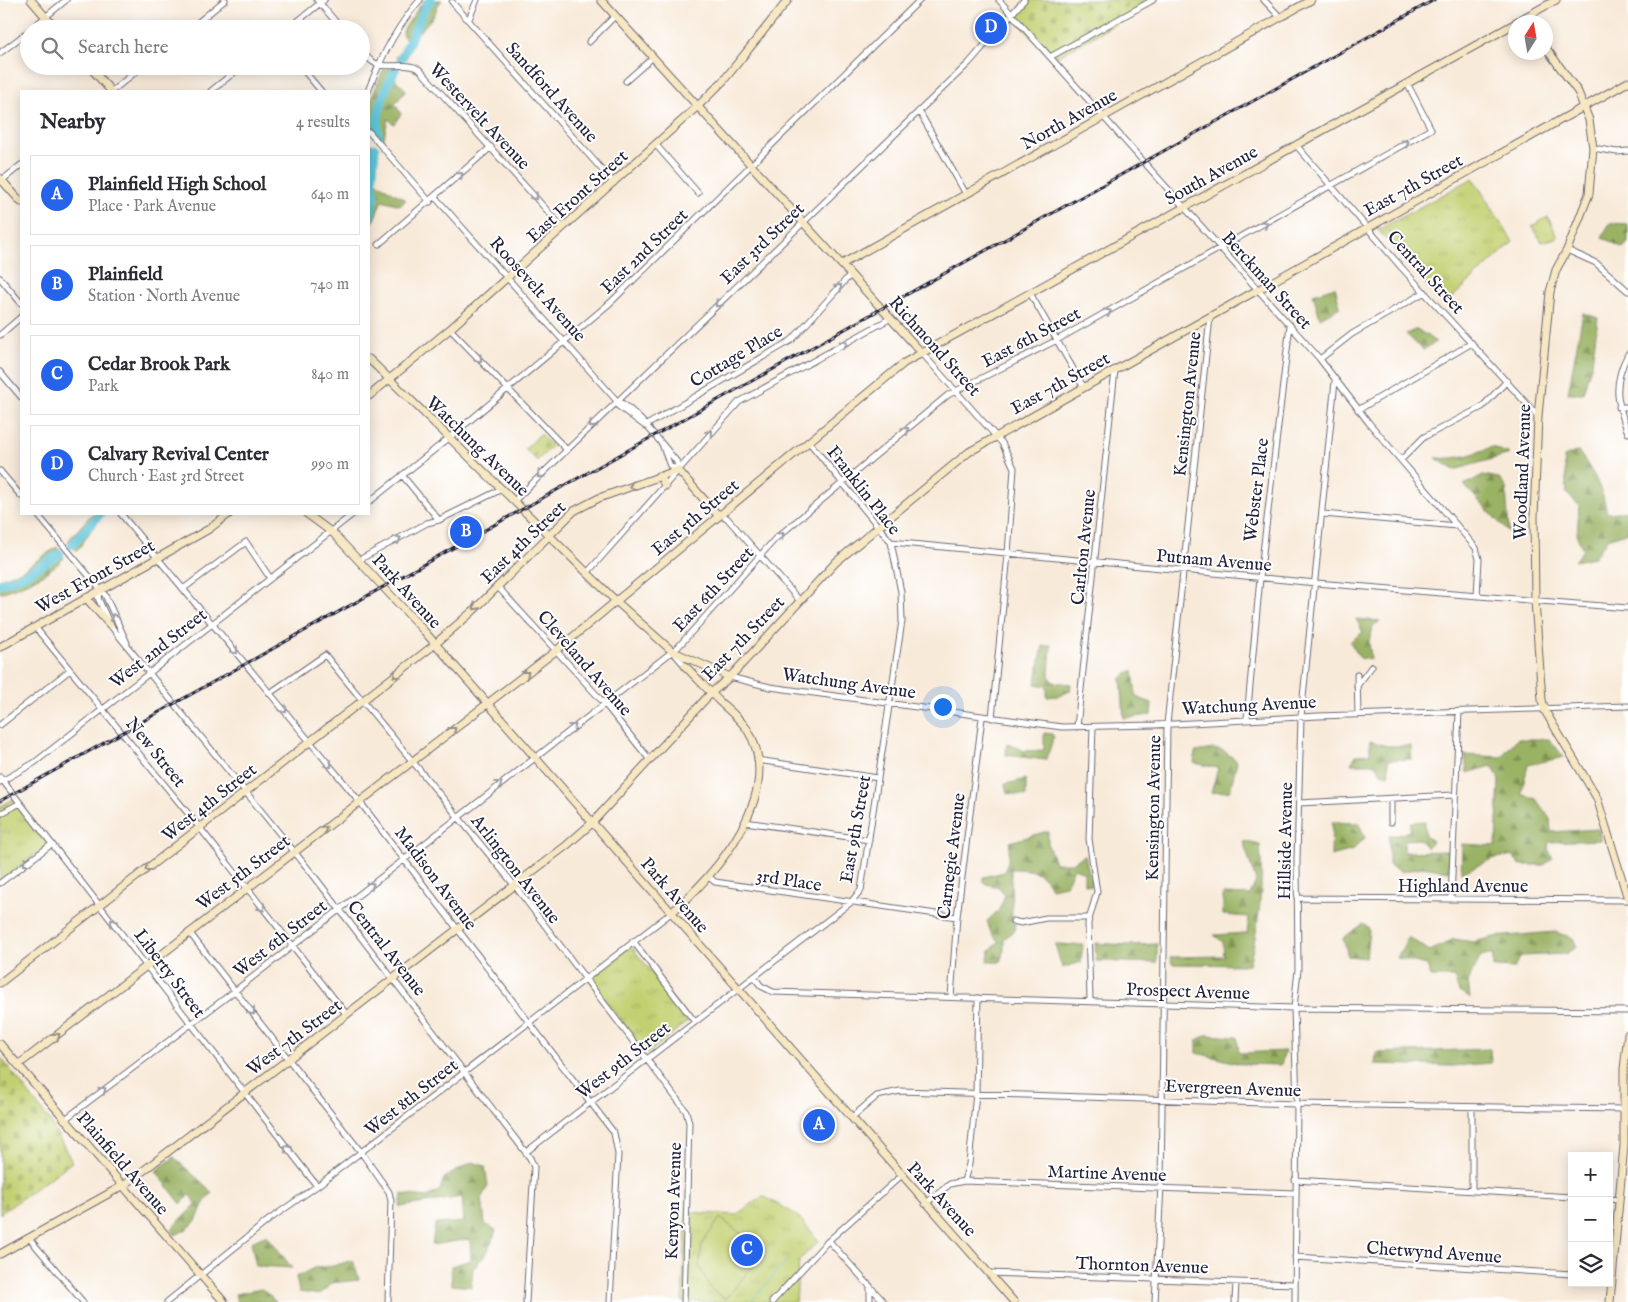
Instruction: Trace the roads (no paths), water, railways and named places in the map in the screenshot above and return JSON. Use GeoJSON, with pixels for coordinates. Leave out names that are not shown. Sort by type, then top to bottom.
{"type":"FeatureCollection","features":[{"type":"Feature","properties":{"kind":"street"},"geometry":{"type":"LineString","coordinates":[[31,0],[48,20]]}},
{"type":"Feature","properties":{"kind":"street"},"geometry":{"type":"LineString","coordinates":[[42,20],[66,0]]}},
{"type":"Feature","properties":{"kind":"street"},"geometry":{"type":"LineString","coordinates":[[201,20],[225,0]]}},
{"type":"Feature","properties":{"kind":"street"},"geometry":{"type":"LineString","coordinates":[[368,90],[389,42],[420,0]]}},
{"type":"Feature","properties":{"kind":"street"},"geometry":{"type":"LineString","coordinates":[[469,19],[477,0]]}},
{"type":"Feature","properties":{"kind":"street","name":"Richmond Street"},"geometry":{"type":"LineString","coordinates":[[600,0],[891,318],[995,436],[1011,457],[1014,468],[1008,554],[992,718]]}},
{"type":"Feature","properties":{"kind":"street","name":"East Front Street"},"geometry":{"type":"LineString","coordinates":[[370,395],[450,329],[698,106],[724,80],[788,0]]}},
{"type":"Feature","properties":{"kind":"street","name":"East 2nd Street"},"geometry":{"type":"LineString","coordinates":[[370,501],[449,438],[610,303],[920,0]]}},
{"type":"Feature","properties":{"kind":"street","name":"Berckman Street"},"geometry":{"type":"LineString","coordinates":[[999,0],[1320,359],[1358,410],[1476,548],[1480,559],[1477,596]]}},
{"type":"Feature","properties":{"kind":"street","name":"East 3rd Street"},"geometry":{"type":"LineString","coordinates":[[514,501],[969,63],[1024,0]]}},
{"type":"Feature","properties":{"kind":"street"},"geometry":{"type":"LineString","coordinates":[[1050,57],[1153,0]]}},
{"type":"Feature","properties":{"kind":"street"},"geometry":{"type":"LineString","coordinates":[[1264,0],[1280,18]]}},
{"type":"Feature","properties":{"kind":"street","name":"North Avenue"},"geometry":{"type":"LineString","coordinates":[[842,264],[1311,0]]}},
{"type":"Feature","properties":{"kind":"street","name":"South Avenue"},"geometry":{"type":"LineString","coordinates":[[1531,14],[1556,0]]}},
{"type":"Feature","properties":{"kind":"street"},"geometry":{"type":"LineString","coordinates":[[298,20],[320,1],[335,20]]}},
{"type":"Feature","properties":{"kind":"street","name":"Sandford Avenue"},"geometry":{"type":"LineString","coordinates":[[452,2],[614,182]]}},
{"type":"Feature","properties":{"kind":"street"},"geometry":{"type":"LineString","coordinates":[[589,42],[615,16]]}},
{"type":"Feature","properties":{"kind":"street","name":"South Avenue"},"geometry":{"type":"LineString","coordinates":[[921,352],[1030,294],[1508,27]]}},
{"type":"Feature","properties":{"kind":"street"},"geometry":{"type":"LineString","coordinates":[[0,54],[20,38]]}},
{"type":"Feature","properties":{"kind":"street","name":"Woodland Avenue"},"geometry":{"type":"LineString","coordinates":[[1553,57],[1570,79],[1584,106],[1593,148],[1589,194],[1567,250],[1556,270],[1550,292],[1538,416],[1534,517],[1536,601],[1542,700],[1545,710],[1597,798],[1628,899]]}},
{"type":"Feature","properties":{"kind":"street"},"geometry":{"type":"LineString","coordinates":[[626,81],[652,58]]}},
{"type":"Feature","properties":{"kind":"street"},"geometry":{"type":"LineString","coordinates":[[370,60],[378,64]]}},
{"type":"Feature","properties":{"kind":"street","name":"Westervelt Avenue"},"geometry":{"type":"LineString","coordinates":[[378,64],[403,65],[420,70],[563,228]]}},
{"type":"Feature","properties":{"kind":"street"},"geometry":{"type":"LineString","coordinates":[[97,75],[111,90]]}},
{"type":"Feature","properties":{"kind":"street"},"geometry":{"type":"LineString","coordinates":[[113,90],[132,75]]}},
{"type":"Feature","properties":{"kind":"street"},"geometry":{"type":"LineString","coordinates":[[212,90],[231,75]]}},
{"type":"Feature","properties":{"kind":"street"},"geometry":{"type":"LineString","coordinates":[[308,75],[320,90]]}},
{"type":"Feature","properties":{"kind":"street","name":"East 7th Street"},"geometry":{"type":"LineString","coordinates":[[592,823],[711,693],[730,677],[836,562],[969,452],[1628,82]]}},
{"type":"Feature","properties":{"kind":"street","name":"East 6th Street"},"geometry":{"type":"LineString","coordinates":[[534,757],[678,647],[761,557],[775,539],[948,395],[1057,340],[1431,129],[1407,83]]}},
{"type":"Feature","properties":{"kind":"street"},"geometry":{"type":"LineString","coordinates":[[919,111],[966,194]]}},
{"type":"Feature","properties":{"kind":"street"},"geometry":{"type":"LineString","coordinates":[[370,133],[430,202]]}},
{"type":"Feature","properties":{"kind":"street"},"geometry":{"type":"LineString","coordinates":[[656,145],[698,193]]}},
{"type":"Feature","properties":{"kind":"street","name":"Central Street"},"geometry":{"type":"LineString","coordinates":[[1296,145],[1425,292],[1538,416]]}},
{"type":"Feature","properties":{"kind":"street"},"geometry":{"type":"LineString","coordinates":[[379,244],[430,202],[491,147]]}},
{"type":"Feature","properties":{"kind":"street"},"geometry":{"type":"LineString","coordinates":[[1593,148],[1617,152],[1628,151]]}},
{"type":"Feature","properties":{"kind":"street"},"geometry":{"type":"LineString","coordinates":[[20,166],[1,180],[20,201]]}},
{"type":"Feature","properties":{"kind":"street","name":"Roosevelt Avenue"},"geometry":{"type":"LineString","coordinates":[[435,197],[566,341],[617,401],[618,406],[623,412],[645,426],[677,462],[678,470],[716,513],[721,515],[800,601]]}},
{"type":"Feature","properties":{"kind":"street"},"geometry":{"type":"LineString","coordinates":[[1567,250],[1596,263],[1628,291]]}},
{"type":"Feature","properties":{"kind":"street","name":"Cottage Place"},"geometry":{"type":"LineString","coordinates":[[645,426],[792,340],[851,274]]}},
{"type":"Feature","properties":{"kind":"street"},"geometry":{"type":"LineString","coordinates":[[0,278],[20,302]]}},
{"type":"Feature","properties":{"kind":"street"},"geometry":{"type":"LineString","coordinates":[[1320,359],[1352,334],[1425,292]]}},
{"type":"Feature","properties":{"kind":"street"},"geometry":{"type":"LineString","coordinates":[[1030,294],[1084,388]]}},
{"type":"Feature","properties":{"kind":"street","name":"Kensington Avenue"},"geometry":{"type":"LineString","coordinates":[[1155,1302],[1163,1100],[1167,724],[1210,317]]}},
{"type":"Feature","properties":{"kind":"street"},"geometry":{"type":"LineString","coordinates":[[0,335],[20,318]]}},
{"type":"Feature","properties":{"kind":"street"},"geometry":{"type":"LineString","coordinates":[[587,573],[739,402],[891,318]]}},
{"type":"Feature","properties":{"kind":"street","name":"Webster Place"},"geometry":{"type":"LineString","coordinates":[[1247,718],[1260,578],[1290,325]]}},
{"type":"Feature","properties":{"kind":"street"},"geometry":{"type":"LineString","coordinates":[[450,329],[567,450]]}},
{"type":"Feature","properties":{"kind":"street"},"geometry":{"type":"LineString","coordinates":[[1358,410],[1472,343]]}},
{"type":"Feature","properties":{"kind":"street","name":"East 5th Street"},"geometry":{"type":"LineString","coordinates":[[488,704],[617,602],[904,363],[921,352]]}},
{"type":"Feature","properties":{"kind":"street"},"geometry":{"type":"LineString","coordinates":[[1628,354],[1618,378],[1617,392],[1619,406],[1628,433]]}},
{"type":"Feature","properties":{"kind":"street","name":"Watchung Avenue"},"geometry":{"type":"LineString","coordinates":[[370,360],[548,536],[672,651],[730,677],[753,685],[982,718],[1077,727],[1167,724],[1247,718],[1628,706]]}},
{"type":"Feature","properties":{"kind":"street","name":"Carlton Avenue"},"geometry":{"type":"LineString","coordinates":[[1077,727],[1115,370]]}},
{"type":"Feature","properties":{"kind":"street"},"geometry":{"type":"LineString","coordinates":[[0,372],[20,396]]}},
{"type":"Feature","properties":{"kind":"street","name":"Hillside Avenue"},"geometry":{"type":"LineString","coordinates":[[1295,1302],[1297,1104],[1294,1008],[1298,970],[1297,898],[1301,717],[1335,381]]}},
{"type":"Feature","properties":{"kind":"street"},"geometry":{"type":"LineString","coordinates":[[1401,460],[1424,437],[1482,407],[1507,381]]}},
{"type":"Feature","properties":{"kind":"street"},"geometry":{"type":"LineString","coordinates":[[1619,406],[1628,407]]}},
{"type":"Feature","properties":{"kind":"street","name":"Franklin Place"},"geometry":{"type":"LineString","coordinates":[[809,442],[891,542],[901,592],[902,621],[888,705]]}},
{"type":"Feature","properties":{"kind":"street","name":"East 4th Street"},"geometry":{"type":"LineString","coordinates":[[434,645],[473,611],[564,519],[587,504],[678,470]]}},
{"type":"Feature","properties":{"kind":"street"},"geometry":{"type":"LineString","coordinates":[[0,471],[20,495]]}},
{"type":"Feature","properties":{"kind":"street"},"geometry":{"type":"LineString","coordinates":[[402,476],[439,520]]}},
{"type":"Feature","properties":{"kind":"street"},"geometry":{"type":"LineString","coordinates":[[658,476],[662,479],[665,486]]}},
{"type":"Feature","properties":{"kind":"street"},"geometry":{"type":"LineString","coordinates":[[0,482],[6,479]]}},
{"type":"Feature","properties":{"kind":"street"},"geometry":{"type":"LineString","coordinates":[[359,560],[427,523],[439,520],[502,490]]}},
{"type":"Feature","properties":{"kind":"street"},"geometry":{"type":"LineString","coordinates":[[1323,514],[1457,526]]}},
{"type":"Feature","properties":{"kind":"street"},"geometry":{"type":"LineString","coordinates":[[37,515],[100,590]]}},
{"type":"Feature","properties":{"kind":"street","name":"Madison Avenue"},"geometry":{"type":"LineString","coordinates":[[122,515],[360,802],[614,1133],[617,1141],[610,1302]]}},
{"type":"Feature","properties":{"kind":"street","name":"West Front Street"},"geometry":{"type":"LineString","coordinates":[[0,647],[209,529],[228,515]]}},
{"type":"Feature","properties":{"kind":"street","name":"Park Avenue"},"geometry":{"type":"LineString","coordinates":[[308,515],[331,532],[359,560],[488,704],[925,1204],[1014,1302]]}},
{"type":"Feature","properties":{"kind":"street"},"geometry":{"type":"LineString","coordinates":[[331,532],[353,515]]}},
{"type":"Feature","properties":{"kind":"street","name":"West 2nd Street"},"geometry":{"type":"LineString","coordinates":[[1,780],[34,763],[331,532]]}},
{"type":"Feature","properties":{"kind":"street"},"geometry":{"type":"LineString","coordinates":[[183,588],[246,542],[270,578]]}},
{"type":"Feature","properties":{"kind":"street","name":"Putnam Avenue"},"geometry":{"type":"LineString","coordinates":[[891,542],[1260,578],[1628,608]]}},
{"type":"Feature","properties":{"kind":"street","name":"Cleveland Avenue"},"geometry":{"type":"LineString","coordinates":[[497,586],[604,703],[650,760]]}},
{"type":"Feature","properties":{"kind":"street","name":"Central Avenue"},"geometry":{"type":"LineString","coordinates":[[100,590],[98,598],[110,625],[150,672],[339,909],[526,1152],[534,1167],[526,1302]]}},
{"type":"Feature","properties":{"kind":"street","name":"Central Avenue"},"geometry":{"type":"LineString","coordinates":[[100,590],[105,595],[127,644]]}},
{"type":"Feature","properties":{"kind":"street"},"geometry":{"type":"LineString","coordinates":[[86,598],[110,625]]}},
{"type":"Feature","properties":{"kind":"street","name":"New Street"},"geometry":{"type":"LineString","coordinates":[[35,627],[200,828],[346,1015]]}},
{"type":"Feature","properties":{"kind":"street","name":"West 4th Street"},"geometry":{"type":"LineString","coordinates":[[0,982],[434,645]]}},
{"type":"Feature","properties":{"kind":"street"},"geometry":{"type":"LineString","coordinates":[[671,913],[709,877],[728,852],[745,822],[756,784],[757,760],[753,743],[746,729],[672,651]]}},
{"type":"Feature","properties":{"kind":"street","name":"Arlington Avenue"},"geometry":{"type":"LineString","coordinates":[[270,693],[325,655],[515,886],[680,1104]]}},
{"type":"Feature","properties":{"kind":"street"},"geometry":{"type":"LineString","coordinates":[[1357,686],[1372,666]]}},
{"type":"Feature","properties":{"kind":"street"},"geometry":{"type":"LineString","coordinates":[[0,724],[70,670]]}},
{"type":"Feature","properties":{"kind":"street"},"geometry":{"type":"LineString","coordinates":[[1357,675],[1358,715]]}},
{"type":"Feature","properties":{"kind":"street","name":"West 5th Street"},"geometry":{"type":"LineString","coordinates":[[18,1065],[488,704]]}},
{"type":"Feature","properties":{"kind":"street","name":"East 9th Street"},"geometry":{"type":"LineString","coordinates":[[737,990],[850,903],[861,890],[888,705]]}},
{"type":"Feature","properties":{"kind":"street"},"geometry":{"type":"LineString","coordinates":[[1451,899],[1459,712]]}},
{"type":"Feature","properties":{"kind":"street","name":"Carnegie Avenue"},"geometry":{"type":"LineString","coordinates":[[952,997],[957,917],[982,718]]}},
{"type":"Feature","properties":{"kind":"street"},"geometry":{"type":"LineString","coordinates":[[1090,1001],[1089,918],[1095,905],[1097,892],[1089,830],[1093,727]]}},
{"type":"Feature","properties":{"kind":"street","name":"West 6th Street"},"geometry":{"type":"LineString","coordinates":[[64,1120],[405,860],[534,757]]}},
{"type":"Feature","properties":{"kind":"street"},"geometry":{"type":"LineString","coordinates":[[757,760],[878,778]]}},
{"type":"Feature","properties":{"kind":"street","name":"Liberty Street"},"geometry":{"type":"LineString","coordinates":[[1,780],[100,904],[244,1094],[317,1186]]}},
{"type":"Feature","properties":{"kind":"street"},"geometry":{"type":"LineString","coordinates":[[1299,803],[1454,795]]}},
{"type":"Feature","properties":{"kind":"street"},"geometry":{"type":"LineString","coordinates":[[1391,799],[1391,822]]}},
{"type":"Feature","properties":{"kind":"street"},"geometry":{"type":"LineString","coordinates":[[0,814],[20,803]]}},
{"type":"Feature","properties":{"kind":"street"},"geometry":{"type":"LineString","coordinates":[[745,822],[869,840]]}},
{"type":"Feature","properties":{"kind":"street","name":"West 7th Street"},"geometry":{"type":"LineString","coordinates":[[0,1254],[123,1186],[515,886],[592,823]]}},
{"type":"Feature","properties":{"kind":"street"},"geometry":{"type":"LineString","coordinates":[[0,883],[52,844]]}},
{"type":"Feature","properties":{"kind":"street","name":"3rd Place"},"geometry":{"type":"LineString","coordinates":[[709,877],[715,882],[957,917]]}},
{"type":"Feature","properties":{"kind":"street","name":"Highland Avenue"},"geometry":{"type":"LineString","coordinates":[[1297,898],[1628,899]]}},
{"type":"Feature","properties":{"kind":"street","name":"West 8th Street"},"geometry":{"type":"LineString","coordinates":[[167,1302],[270,1219],[317,1186],[583,978],[671,913]]}},
{"type":"Feature","properties":{"kind":"street"},"geometry":{"type":"LineString","coordinates":[[1013,921],[1021,923],[1046,918],[1089,918]]}},
{"type":"Feature","properties":{"kind":"street"},"geometry":{"type":"LineString","coordinates":[[189,932],[361,1152],[390,1197],[388,1302]]}},
{"type":"Feature","properties":{"kind":"street"},"geometry":{"type":"LineString","coordinates":[[633,942],[695,1022]]}},
{"type":"Feature","properties":{"kind":"street","name":"Prospect Avenue"},"geometry":{"type":"LineString","coordinates":[[754,977],[761,986],[773,992],[1294,1008],[1628,1011]]}},
{"type":"Feature","properties":{"kind":"street","name":"West 9th Street"},"geometry":{"type":"LineString","coordinates":[[526,1152],[737,990]]}},
{"type":"Feature","properties":{"kind":"street"},"geometry":{"type":"LineString","coordinates":[[964,1181],[969,1164],[976,1093],[978,998]]}},
{"type":"Feature","properties":{"kind":"street"},"geometry":{"type":"LineString","coordinates":[[1613,1257],[1619,1200],[1624,1109],[1624,1069],[1628,1034]]}},
{"type":"Feature","properties":{"kind":"street","name":"Plainfield Avenue"},"geometry":{"type":"LineString","coordinates":[[0,1044],[224,1302]]}},
{"type":"Feature","properties":{"kind":"street","name":"Evergreen Avenue"},"geometry":{"type":"LineString","coordinates":[[850,1118],[868,1102],[885,1093],[900,1091],[1297,1104],[1624,1109]]}},
{"type":"Feature","properties":{"kind":"street","name":"Kenyon Avenue"},"geometry":{"type":"LineString","coordinates":[[680,1104],[689,1123],[684,1302]]}},
{"type":"Feature","properties":{"kind":"street"},"geometry":{"type":"LineString","coordinates":[[1472,1107],[1472,1190]]}},
{"type":"Feature","properties":{"kind":"street"},"geometry":{"type":"LineString","coordinates":[[772,1302],[792,1278],[901,1176]]}},
{"type":"Feature","properties":{"kind":"street"},"geometry":{"type":"LineString","coordinates":[[1296,1180],[1568,1197]]}},
{"type":"Feature","properties":{"kind":"street","name":"Martine Avenue"},"geometry":{"type":"LineString","coordinates":[[925,1204],[950,1184],[964,1181],[1160,1190],[1295,1193]]}},
{"type":"Feature","properties":{"kind":"street"},"geometry":{"type":"LineString","coordinates":[[1613,1199],[1619,1200]]}},
{"type":"Feature","properties":{"kind":"street"},"geometry":{"type":"LineString","coordinates":[[29,1238],[83,1302]]}},
{"type":"Feature","properties":{"kind":"street"},"geometry":{"type":"LineString","coordinates":[[829,1242],[884,1302]]}},
{"type":"Feature","properties":{"kind":"street","name":"Chetwynd Avenue"},"geometry":{"type":"LineString","coordinates":[[1295,1257],[1568,1274]]}},
{"type":"Feature","properties":{"kind":"street","name":"Thornton Avenue"},"geometry":{"type":"LineString","coordinates":[[988,1273],[1295,1284]]}},
{"type":"Feature","properties":{"kind":"street"},"geometry":{"type":"LineString","coordinates":[[1235,1302],[1236,1282]]}},
{"type":"Feature","properties":{"kind":"street"},"geometry":{"type":"LineString","coordinates":[[870,1286],[870,1302]]}},
{"type":"Feature","properties":{"kind":"street"},"geometry":{"type":"LineString","coordinates":[[1610,1302],[1611,1287]]}},
{"type":"Feature","properties":{"kind":"waterway"},"geometry":{"type":"LineString","coordinates":[[401,59],[425,8],[431,0]]}},
{"type":"Feature","properties":{"kind":"waterway"},"geometry":{"type":"LineString","coordinates":[[378,136],[379,109],[396,68]]}},
{"type":"Feature","properties":{"kind":"waterway"},"geometry":{"type":"LineString","coordinates":[[370,213],[375,195],[372,182],[375,148]]}},
{"type":"Feature","properties":{"kind":"waterway"},"geometry":{"type":"LineString","coordinates":[[72,545],[99,515]]}},
{"type":"Feature","properties":{"kind":"waterway"},"geometry":{"type":"LineString","coordinates":[[0,584],[25,575],[60,554]]}},
{"type":"Feature","properties":{"kind":"waterway"},"geometry":{"type":"LineString","coordinates":[[751,1302],[789,1258]]}},
{"type":"Feature","properties":{"kind":"railway"},"geometry":{"type":"LineString","coordinates":[[0,801],[1434,0]]}},
{"type":"Feature","properties":{"kind":"place","name":"Calvary Revival Center"},"geometry":{"type":"Point","coordinates":[991,28]}},
{"type":"Feature","properties":{"kind":"place","name":"Plainfield"},"geometry":{"type":"Point","coordinates":[466,532]}},
{"type":"Feature","properties":{"kind":"place","name":"Plainfield High School"},"geometry":{"type":"Point","coordinates":[819,1125]}},
{"type":"Feature","properties":{"kind":"place","name":"Cedar Brook Park"},"geometry":{"type":"Point","coordinates":[747,1250]}}]}
